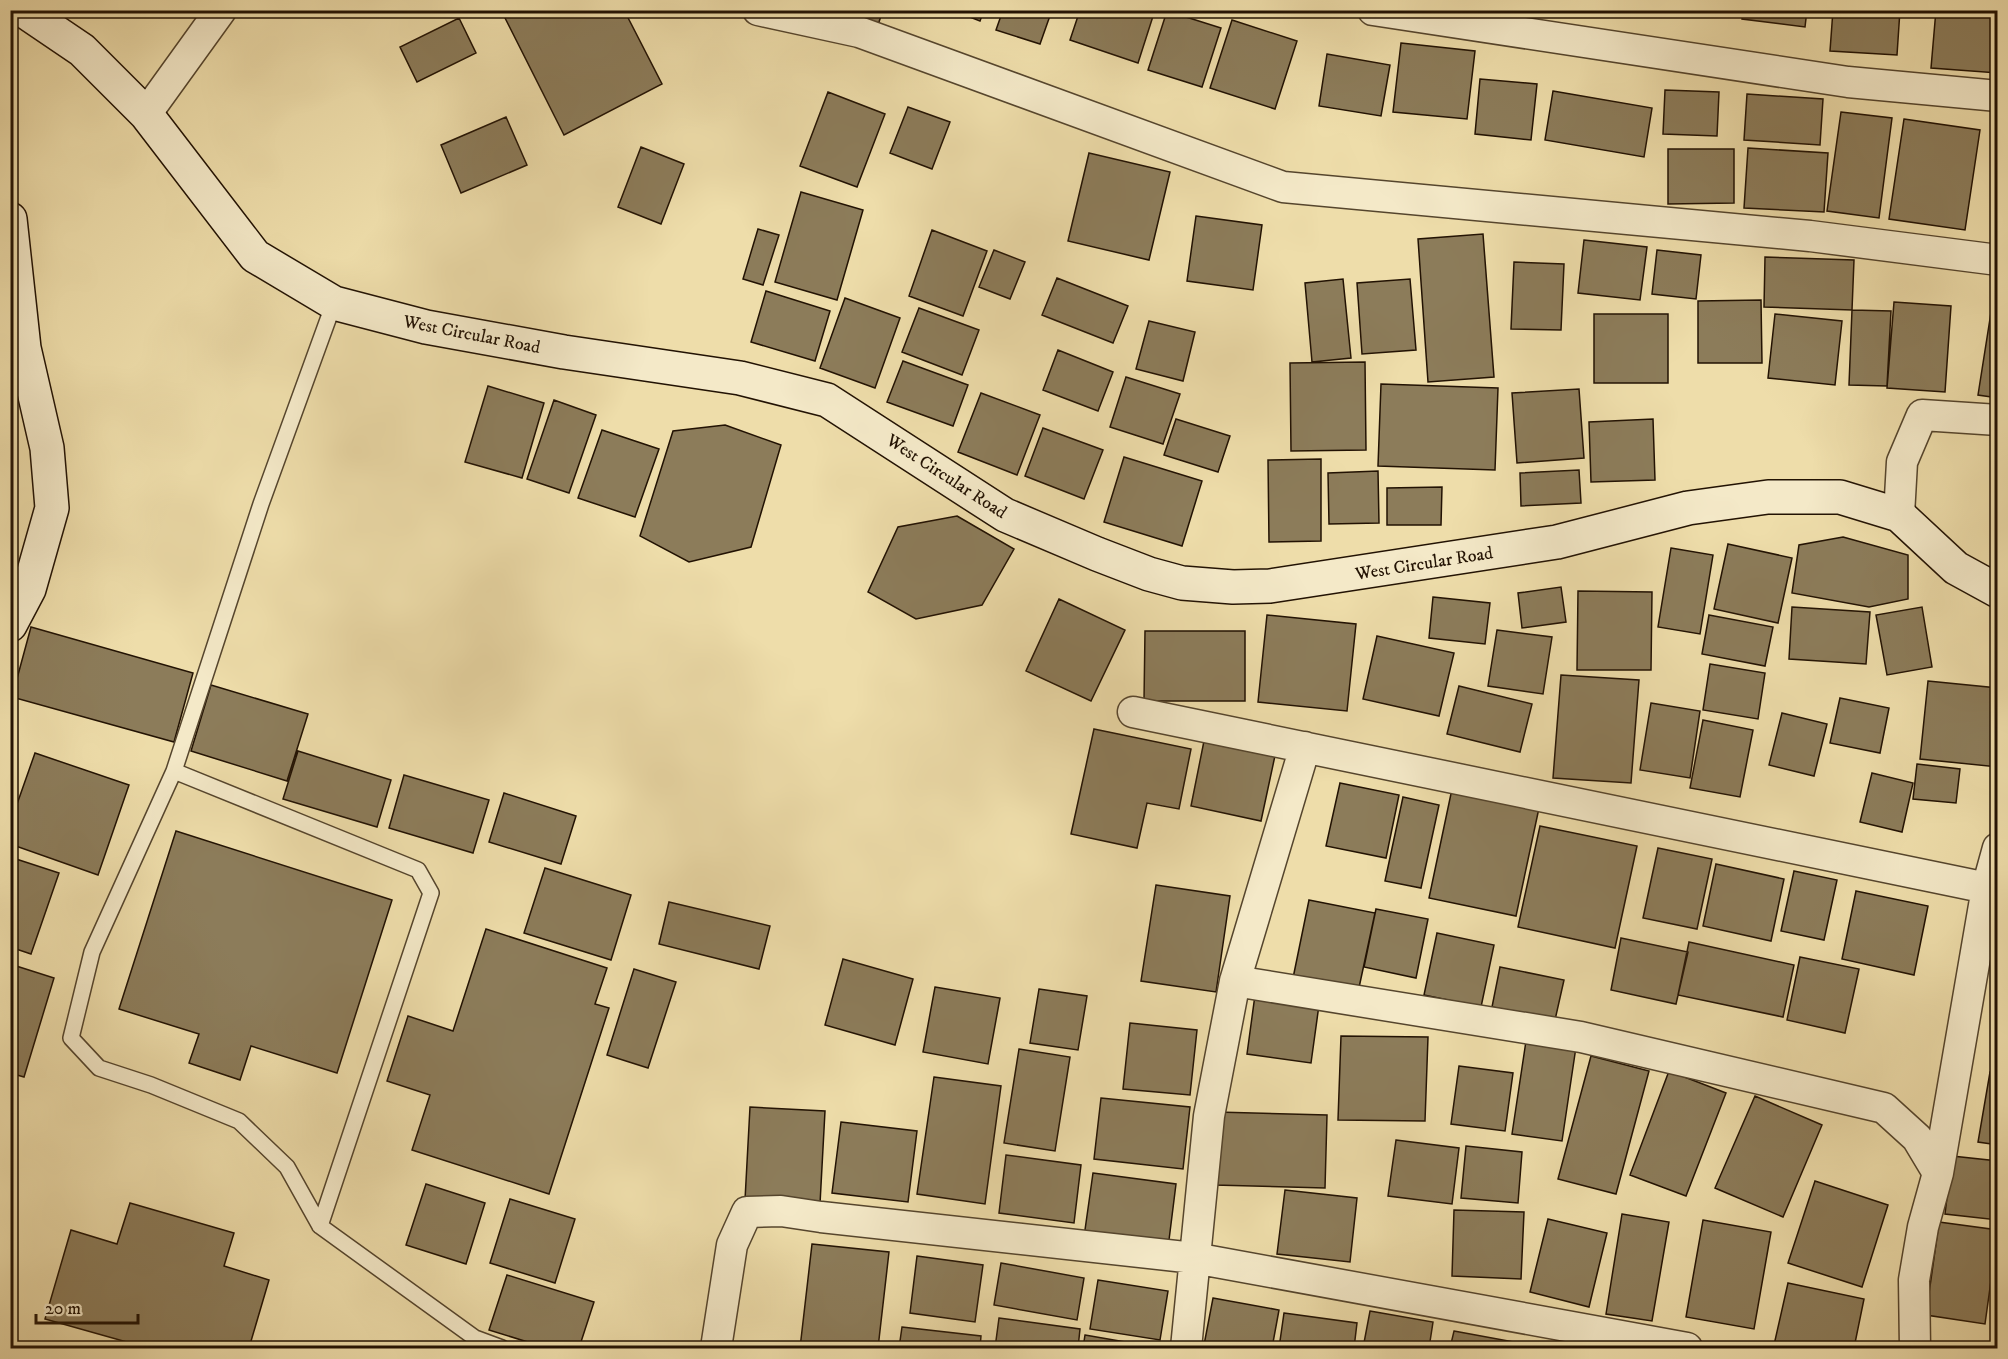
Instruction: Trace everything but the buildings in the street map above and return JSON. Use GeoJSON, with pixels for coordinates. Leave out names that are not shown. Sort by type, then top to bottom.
{"type":"FeatureCollection","features":[{"type":"Feature","properties":{"kind":"street","name":"West Circular Road"},"geometry":{"type":"LineString","coordinates":[[23,10],[82,50],[146,114],[255,256],[334,303],[426,327],[564,352],[740,378],[827,399],[1005,515],[1138,570],[1182,583],[1233,587],[1270,586],[1557,542],[1688,508],[1768,497],[1840,497],[1899,515],[1956,568],[1998,591]]}},
{"type":"Feature","properties":{"kind":"street"},"geometry":{"type":"LineString","coordinates":[[146,114],[221,10]]}},
{"type":"Feature","properties":{"kind":"street"},"geometry":{"type":"LineString","coordinates":[[758,10],[859,32],[1283,187],[1810,236],[1998,260]]}},
{"type":"Feature","properties":{"kind":"street"},"geometry":{"type":"LineString","coordinates":[[1373,10],[1848,82],[1998,96]]}},
{"type":"Feature","properties":{"kind":"street"},"geometry":{"type":"LineString","coordinates":[[10,219],[24,348],[47,448],[52,508],[29,589],[10,625]]}},
{"type":"Feature","properties":{"kind":"street"},"geometry":{"type":"LineString","coordinates":[[1899,515],[1902,462],[1923,415],[1998,420]]}},
{"type":"Feature","properties":{"kind":"street"},"geometry":{"type":"LineString","coordinates":[[1133,712],[1992,889]]}},
{"type":"Feature","properties":{"kind":"street"},"geometry":{"type":"LineString","coordinates":[[1186,1348],[1209,1116],[1235,981],[1305,747]]}},
{"type":"Feature","properties":{"kind":"street"},"geometry":{"type":"LineString","coordinates":[[1915,1348],[1914,1280],[1923,1227],[1938,1173],[1998,849]]}},
{"type":"Feature","properties":{"kind":"street"},"geometry":{"type":"LineString","coordinates":[[1235,981],[1581,1037],[1884,1108],[1917,1138],[1938,1173]]}},
{"type":"Feature","properties":{"kind":"street"},"geometry":{"type":"LineString","coordinates":[[716,1348],[732,1245],[747,1212],[781,1211],[832,1219],[1194,1258],[1687,1348]]}},
{"type":"Feature","properties":{"kind":"lane"},"geometry":{"type":"LineString","coordinates":[[334,303],[261,504],[174,771],[92,952],[71,1038],[99,1068],[151,1085],[239,1121],[287,1167],[320,1226],[475,1338],[502,1348]]}},
{"type":"Feature","properties":{"kind":"lane"},"geometry":{"type":"LineString","coordinates":[[174,771],[418,870],[431,893],[320,1226]]}}]}
